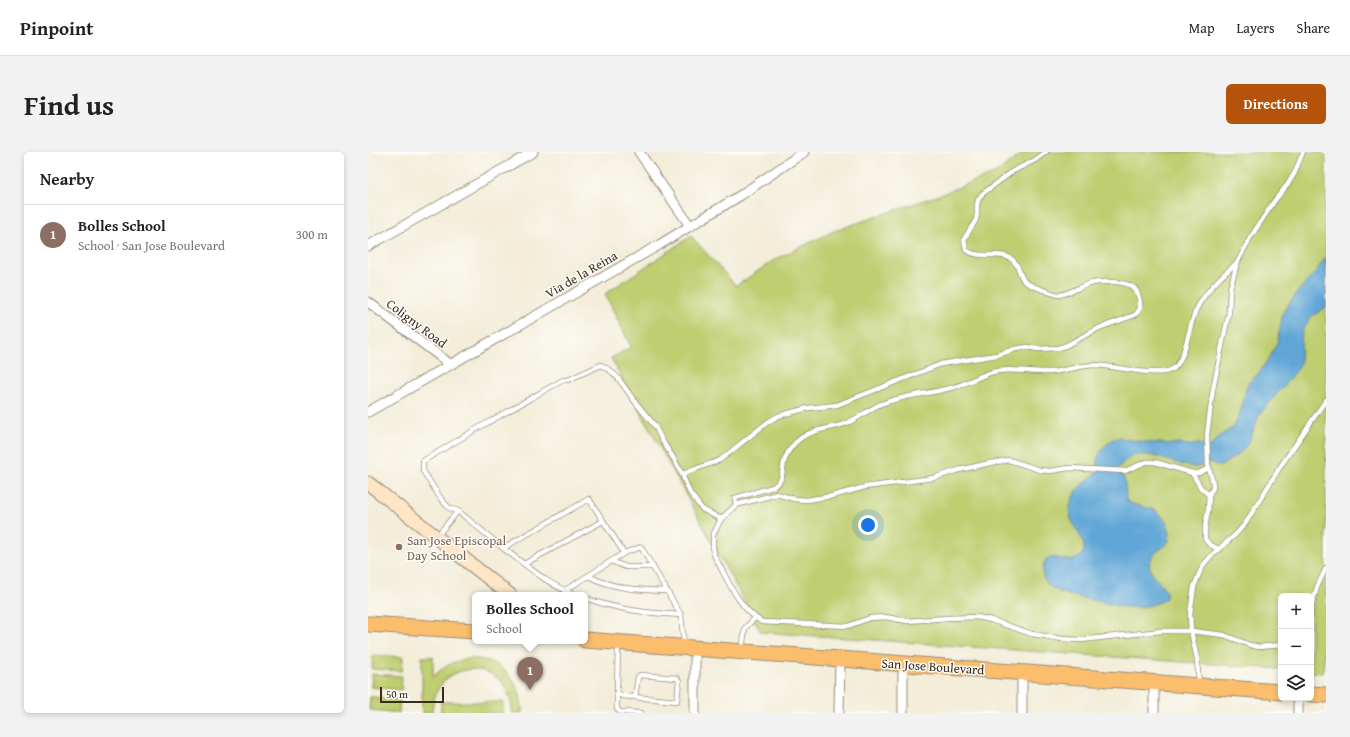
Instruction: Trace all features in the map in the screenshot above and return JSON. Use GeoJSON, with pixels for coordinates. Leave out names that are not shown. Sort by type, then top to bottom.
{"type":"FeatureCollection","features":[{"type":"Feature","properties":{"kind":"main road"},"geometry":{"type":"LineString","coordinates":[[368,483],[506,592]]}},
{"type":"Feature","properties":{"kind":"main road"},"geometry":{"type":"LineString","coordinates":[[368,624],[472,631]]}},
{"type":"Feature","properties":{"kind":"main road","name":"San Jose Boulevard"},"geometry":{"type":"LineString","coordinates":[[588,639],[618,643],[1278,692]]}},
{"type":"Feature","properties":{"kind":"main road"},"geometry":{"type":"LineString","coordinates":[[1314,694],[1326,695]]}},
{"type":"Feature","properties":{"kind":"street"},"geometry":{"type":"LineString","coordinates":[[368,246],[534,152]]}},
{"type":"Feature","properties":{"kind":"street"},"geometry":{"type":"LineString","coordinates":[[639,152],[690,226]]}},
{"type":"Feature","properties":{"kind":"street","name":"Via de la Reina"},"geometry":{"type":"LineString","coordinates":[[368,412],[690,226],[741,195],[804,152]]}},
{"type":"Feature","properties":{"kind":"street","name":"Coligny Road"},"geometry":{"type":"LineString","coordinates":[[368,302],[450,364]]}},
{"type":"Feature","properties":{"kind":"street"},"geometry":{"type":"LineString","coordinates":[[690,648],[694,713]]}},
{"type":"Feature","properties":{"kind":"street"},"geometry":{"type":"LineString","coordinates":[[839,713],[840,659]]}},
{"type":"Feature","properties":{"kind":"street"},"geometry":{"type":"LineString","coordinates":[[903,664],[903,713]]}},
{"type":"Feature","properties":{"kind":"street"},"geometry":{"type":"LineString","coordinates":[[1022,672],[1022,713]]}},
{"type":"Feature","properties":{"kind":"street"},"geometry":{"type":"LineString","coordinates":[[1154,682],[1154,713]]}},
{"type":"Feature","properties":{"kind":"street"},"geometry":{"type":"LineString","coordinates":[[1298,701],[1298,713]]}},
{"type":"Feature","properties":{"kind":"lane"},"geometry":{"type":"LineString","coordinates":[[682,474],[720,460],[768,422],[778,416],[808,408],[827,407],[837,404],[941,364],[997,355],[1027,347],[1038,349],[1058,348],[1065,346],[1099,328],[1139,311],[1141,305],[1138,293],[1134,287],[1126,284],[1096,282],[1060,296],[1030,285],[1024,280],[1015,262],[1008,258],[1002,256],[978,255],[966,250],[964,239],[976,220],[978,200],[982,194],[1013,171],[1035,160],[1046,152]]}},
{"type":"Feature","properties":{"kind":"lane"},"geometry":{"type":"LineString","coordinates":[[1218,549],[1209,544],[1205,539],[1204,526],[1208,510],[1209,495],[1213,488],[1209,466],[1207,435],[1213,389],[1230,312],[1230,289],[1237,263],[1250,238],[1292,178],[1303,152]]}},
{"type":"Feature","properties":{"kind":"lane"},"geometry":{"type":"LineString","coordinates":[[736,505],[735,498],[777,485],[783,474],[784,460],[788,452],[802,437],[822,429],[849,422],[870,409],[882,404],[952,388],[997,371],[1009,370],[1053,372],[1097,365],[1147,372],[1166,372],[1173,369],[1182,356],[1196,308],[1227,270],[1237,263]]}},
{"type":"Feature","properties":{"kind":"lane"},"geometry":{"type":"LineString","coordinates":[[567,592],[543,578],[524,564],[458,511],[449,508],[441,499],[423,471],[423,461],[563,380],[568,380],[601,365],[611,371],[618,378],[655,426],[682,474],[690,493],[702,509],[721,519]]}},
{"type":"Feature","properties":{"kind":"lane"},"geometry":{"type":"LineString","coordinates":[[1199,686],[1197,659],[1191,631],[1190,614],[1194,587],[1204,564],[1245,524],[1280,467],[1326,400]]}},
{"type":"Feature","properties":{"kind":"lane"},"geometry":{"type":"LineString","coordinates":[[1209,466],[1199,473],[1192,473],[1155,462],[1146,462],[1125,471],[1070,468],[1050,471],[1040,470],[1009,460],[959,470],[933,478],[865,487],[807,500],[794,499],[777,494],[736,505],[721,519],[714,535],[714,555],[742,605],[755,618],[762,622],[848,626],[870,618],[885,617],[907,621],[977,617],[991,620],[1032,634],[1062,639],[1082,640],[1161,631],[1191,631],[1224,635],[1259,647],[1278,645]]}},
{"type":"Feature","properties":{"kind":"lane"},"geometry":{"type":"LineString","coordinates":[[1192,473],[1201,488],[1209,495]]}},
{"type":"Feature","properties":{"kind":"lane"},"geometry":{"type":"LineString","coordinates":[[777,485],[777,494]]}},
{"type":"Feature","properties":{"kind":"lane"},"geometry":{"type":"LineString","coordinates":[[754,492],[756,500]]}},
{"type":"Feature","properties":{"kind":"lane"},"geometry":{"type":"LineString","coordinates":[[503,548],[589,499],[624,553]]}},
{"type":"Feature","properties":{"kind":"lane"},"geometry":{"type":"LineString","coordinates":[[436,537],[458,511]]}},
{"type":"Feature","properties":{"kind":"lane"},"geometry":{"type":"LineString","coordinates":[[524,564],[603,521]]}},
{"type":"Feature","properties":{"kind":"lane"},"geometry":{"type":"LineString","coordinates":[[564,591],[624,553],[641,546],[682,616],[690,648]]}},
{"type":"Feature","properties":{"kind":"lane"},"geometry":{"type":"LineString","coordinates":[[611,561],[626,567],[653,567]]}},
{"type":"Feature","properties":{"kind":"lane"},"geometry":{"type":"LineString","coordinates":[[1314,598],[1326,568]]}},
{"type":"Feature","properties":{"kind":"lane"},"geometry":{"type":"LineString","coordinates":[[588,576],[602,583],[631,589],[667,591]]}},
{"type":"Feature","properties":{"kind":"lane"},"geometry":{"type":"LineString","coordinates":[[588,599],[602,604],[638,612],[682,616]]}},
{"type":"Feature","properties":{"kind":"lane"},"geometry":{"type":"LineString","coordinates":[[742,652],[745,628],[755,618]]}},
{"type":"Feature","properties":{"kind":"lane"},"geometry":{"type":"LineString","coordinates":[[618,643],[617,709],[620,712],[641,713]]}},
{"type":"Feature","properties":{"kind":"lane"},"geometry":{"type":"LineString","coordinates":[[617,692],[622,696],[634,697],[677,700],[679,681],[677,678],[640,675],[638,677],[634,697]]}},
{"type":"Feature","properties":{"kind":"green space"},"geometry":{"type":"Polygon","coordinates":[[[1025,152],[1326,152],[1326,625],[1323,673],[1314,672],[1314,593],[1278,593],[1278,669],[761,632],[611,358],[631,347],[605,294],[691,236],[736,286],[774,260],[834,231],[939,195],[996,173],[1025,152]]]}},
{"type":"Feature","properties":{"kind":"green space"},"geometry":{"type":"Polygon","coordinates":[[[373,655],[403,657],[402,671],[372,669],[373,655]]]}},
{"type":"Feature","properties":{"kind":"green space"},"geometry":{"type":"Polygon","coordinates":[[[422,657],[433,657],[433,677],[447,666],[462,660],[477,659],[491,662],[504,669],[513,681],[520,695],[522,713],[512,713],[509,694],[500,680],[487,672],[472,670],[458,672],[445,680],[436,694],[432,713],[422,713],[422,657]]]}},
{"type":"Feature","properties":{"kind":"green space"},"geometry":{"type":"Polygon","coordinates":[[[372,674],[402,676],[401,690],[371,687],[372,674]]]}},
{"type":"Feature","properties":{"kind":"green space"},"geometry":{"type":"Polygon","coordinates":[[[370,697],[400,699],[399,713],[369,710],[370,697]]]}},
{"type":"Feature","properties":{"kind":"green space"},"geometry":{"type":"Polygon","coordinates":[[[441,702],[503,702],[503,713],[441,713],[441,702]]]}},
{"type":"Feature","properties":{"kind":"water"},"geometry":{"type":"Polygon","coordinates":[[[1326,257],[1326,307],[1312,316],[1302,331],[1300,364],[1298,369],[1259,415],[1249,442],[1240,453],[1221,466],[1217,466],[1211,462],[1196,467],[1154,456],[1138,455],[1127,459],[1117,469],[1116,472],[1123,476],[1125,482],[1126,500],[1130,503],[1156,511],[1163,517],[1168,525],[1170,538],[1168,542],[1154,555],[1150,562],[1150,568],[1153,574],[1165,589],[1167,594],[1165,599],[1149,606],[1125,607],[1074,596],[1055,590],[1048,585],[1043,578],[1043,569],[1046,559],[1055,558],[1070,560],[1083,554],[1084,545],[1071,519],[1070,506],[1077,490],[1099,471],[1097,460],[1099,454],[1106,445],[1113,439],[1119,438],[1145,442],[1193,445],[1200,444],[1210,447],[1220,436],[1234,427],[1241,410],[1249,382],[1257,375],[1270,357],[1277,343],[1283,312],[1326,257]]]}},
{"type":"Feature","properties":{"kind":"place","name":"San Jose Episcopal Day School"},"geometry":{"type":"Point","coordinates":[399,547]}},
{"type":"Feature","properties":{"kind":"place","name":"Bolles School"},"geometry":{"type":"Point","coordinates":[530,690]}}]}
